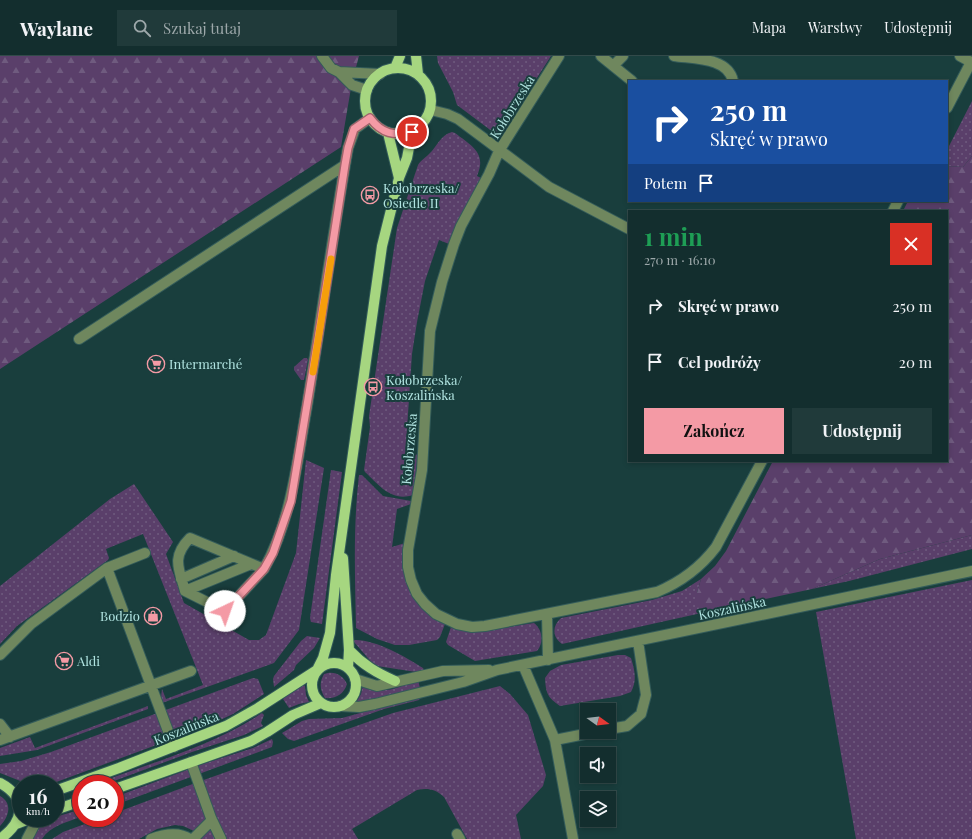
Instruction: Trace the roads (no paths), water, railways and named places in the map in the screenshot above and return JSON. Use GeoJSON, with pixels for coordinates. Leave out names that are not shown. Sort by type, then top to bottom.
{"type":"FeatureCollection","features":[{"type":"Feature","properties":{"kind":"main road"},"geometry":{"type":"LineString","coordinates":[[396,68],[400,56]]}},
{"type":"Feature","properties":{"kind":"main road"},"geometry":{"type":"LineString","coordinates":[[416,56],[418,74]]}},
{"type":"Feature","properties":{"kind":"main road"},"geometry":{"type":"LineString","coordinates":[[396,68],[407,69],[418,74],[425,81],[430,90],[432,100],[431,110],[420,126],[412,132],[400,134],[388,133],[375,125],[366,110],[365,100],[367,90],[372,81],[380,74],[396,68]]}},
{"type":"Feature","properties":{"kind":"main road"},"geometry":{"type":"LineString","coordinates":[[317,670],[325,664],[330,663],[340,663],[348,668],[355,679],[356,686],[355,692],[351,698],[340,706],[327,706],[321,704],[313,694],[312,681],[317,670],[323,658],[330,633],[382,246],[399,178],[407,158],[412,132]]}},
{"type":"Feature","properties":{"kind":"main road"},"geometry":{"type":"LineString","coordinates":[[388,133],[399,178]]}},
{"type":"Feature","properties":{"kind":"main road"},"geometry":{"type":"LineString","coordinates":[[342,536],[349,650],[348,668]]}},
{"type":"Feature","properties":{"kind":"main road"},"geometry":{"type":"LineString","coordinates":[[349,650],[360,662],[381,675],[395,681]]}},
{"type":"Feature","properties":{"kind":"main road","name":"Koszalińska"},"geometry":{"type":"LineString","coordinates":[[64,787],[174,747],[226,726],[258,708],[317,670]]}},
{"type":"Feature","properties":{"kind":"main road"},"geometry":{"type":"LineString","coordinates":[[124,786],[257,738],[292,715],[321,704]]}},
{"type":"Feature","properties":{"kind":"main road"},"geometry":{"type":"LineString","coordinates":[[0,784],[12,790]]}},
{"type":"Feature","properties":{"kind":"main road"},"geometry":{"type":"LineString","coordinates":[[0,839],[12,832]]}},
{"type":"Feature","properties":{"kind":"street"},"geometry":{"type":"LineString","coordinates":[[322,56],[331,68],[339,72],[352,85],[367,90]]}},
{"type":"Feature","properties":{"kind":"street","name":"Kołobrzeska"},"geometry":{"type":"LineString","coordinates":[[559,56],[499,151],[489,174],[461,226],[442,282],[430,331],[422,470],[408,550],[408,567],[414,587],[425,604],[442,618],[457,624],[479,627],[657,592],[680,581],[691,573],[716,548],[761,462]]}},
{"type":"Feature","properties":{"kind":"street"},"geometry":{"type":"LineString","coordinates":[[601,56],[631,80]]}},
{"type":"Feature","properties":{"kind":"street"},"geometry":{"type":"LineString","coordinates":[[614,66],[623,56]]}},
{"type":"Feature","properties":{"kind":"street"},"geometry":{"type":"LineString","coordinates":[[674,56],[720,64],[729,71],[733,80]]}},
{"type":"Feature","properties":{"kind":"street"},"geometry":{"type":"LineString","coordinates":[[948,106],[971,62],[960,56]]}},
{"type":"Feature","properties":{"kind":"street"},"geometry":{"type":"LineString","coordinates":[[339,72],[380,74]]}},
{"type":"Feature","properties":{"kind":"street","name":"Kołobrzeska"},"geometry":{"type":"LineString","coordinates":[[431,110],[447,114],[458,119],[549,187],[628,228]]}},
{"type":"Feature","properties":{"kind":"street"},"geometry":{"type":"LineString","coordinates":[[264,569],[190,538],[180,552],[177,562],[185,591],[225,611],[264,569],[273,553],[291,501],[348,148],[354,129],[370,118]]}},
{"type":"Feature","properties":{"kind":"street"},"geometry":{"type":"LineString","coordinates":[[79,339],[345,165]]}},
{"type":"Feature","properties":{"kind":"street"},"geometry":{"type":"LineString","coordinates":[[0,655],[31,624],[107,568],[145,553]]}},
{"type":"Feature","properties":{"kind":"street"},"geometry":{"type":"LineString","coordinates":[[182,579],[234,556]]}},
{"type":"Feature","properties":{"kind":"street"},"geometry":{"type":"LineString","coordinates":[[185,591],[251,564]]}},
{"type":"Feature","properties":{"kind":"street"},"geometry":{"type":"LineString","coordinates":[[107,568],[174,747]]}},
{"type":"Feature","properties":{"kind":"street","name":"Koszalińska"},"geometry":{"type":"LineString","coordinates":[[340,706],[359,707],[375,704],[463,682],[497,670],[972,571]]}},
{"type":"Feature","properties":{"kind":"street"},"geometry":{"type":"LineString","coordinates":[[547,614],[548,660]]}},
{"type":"Feature","properties":{"kind":"street"},"geometry":{"type":"LineString","coordinates":[[616,728],[627,726],[641,714],[646,695],[638,641]]}},
{"type":"Feature","properties":{"kind":"street"},"geometry":{"type":"LineString","coordinates":[[522,665],[555,740],[573,839]]}},
{"type":"Feature","properties":{"kind":"street","name":"Koszalińska"},"geometry":{"type":"LineString","coordinates":[[355,679],[377,686],[443,671],[497,670]]}},
{"type":"Feature","properties":{"kind":"street"},"geometry":{"type":"LineString","coordinates":[[0,740],[191,671]]}},
{"type":"Feature","properties":{"kind":"street"},"geometry":{"type":"LineString","coordinates":[[0,724],[10,737]]}},
{"type":"Feature","properties":{"kind":"street"},"geometry":{"type":"LineString","coordinates":[[555,740],[580,735]]}},
{"type":"Feature","properties":{"kind":"street"},"geometry":{"type":"LineString","coordinates":[[190,762],[212,820],[221,839]]}},
{"type":"Feature","properties":{"kind":"street"},"geometry":{"type":"LineString","coordinates":[[193,839],[212,820]]}},
{"type":"Feature","properties":{"kind":"street"},"geometry":{"type":"LineString","coordinates":[[27,839],[33,827]]}},
{"type":"Feature","properties":{"kind":"street"},"geometry":{"type":"LineString","coordinates":[[151,839],[165,834],[178,834],[190,839]]}},
{"type":"Feature","properties":{"kind":"place","name":"Kołobrzeska/ Osiedle II"},"geometry":{"type":"Point","coordinates":[370,195]}},
{"type":"Feature","properties":{"kind":"place","name":"Intermarché"},"geometry":{"type":"Point","coordinates":[156,364]}},
{"type":"Feature","properties":{"kind":"place","name":"Kołobrzeska/ Koszalińska"},"geometry":{"type":"Point","coordinates":[373,387]}},
{"type":"Feature","properties":{"kind":"place","name":"Bodzio"},"geometry":{"type":"Point","coordinates":[153,616]}},
{"type":"Feature","properties":{"kind":"place","name":"Aldi"},"geometry":{"type":"Point","coordinates":[64,661]}}]}
